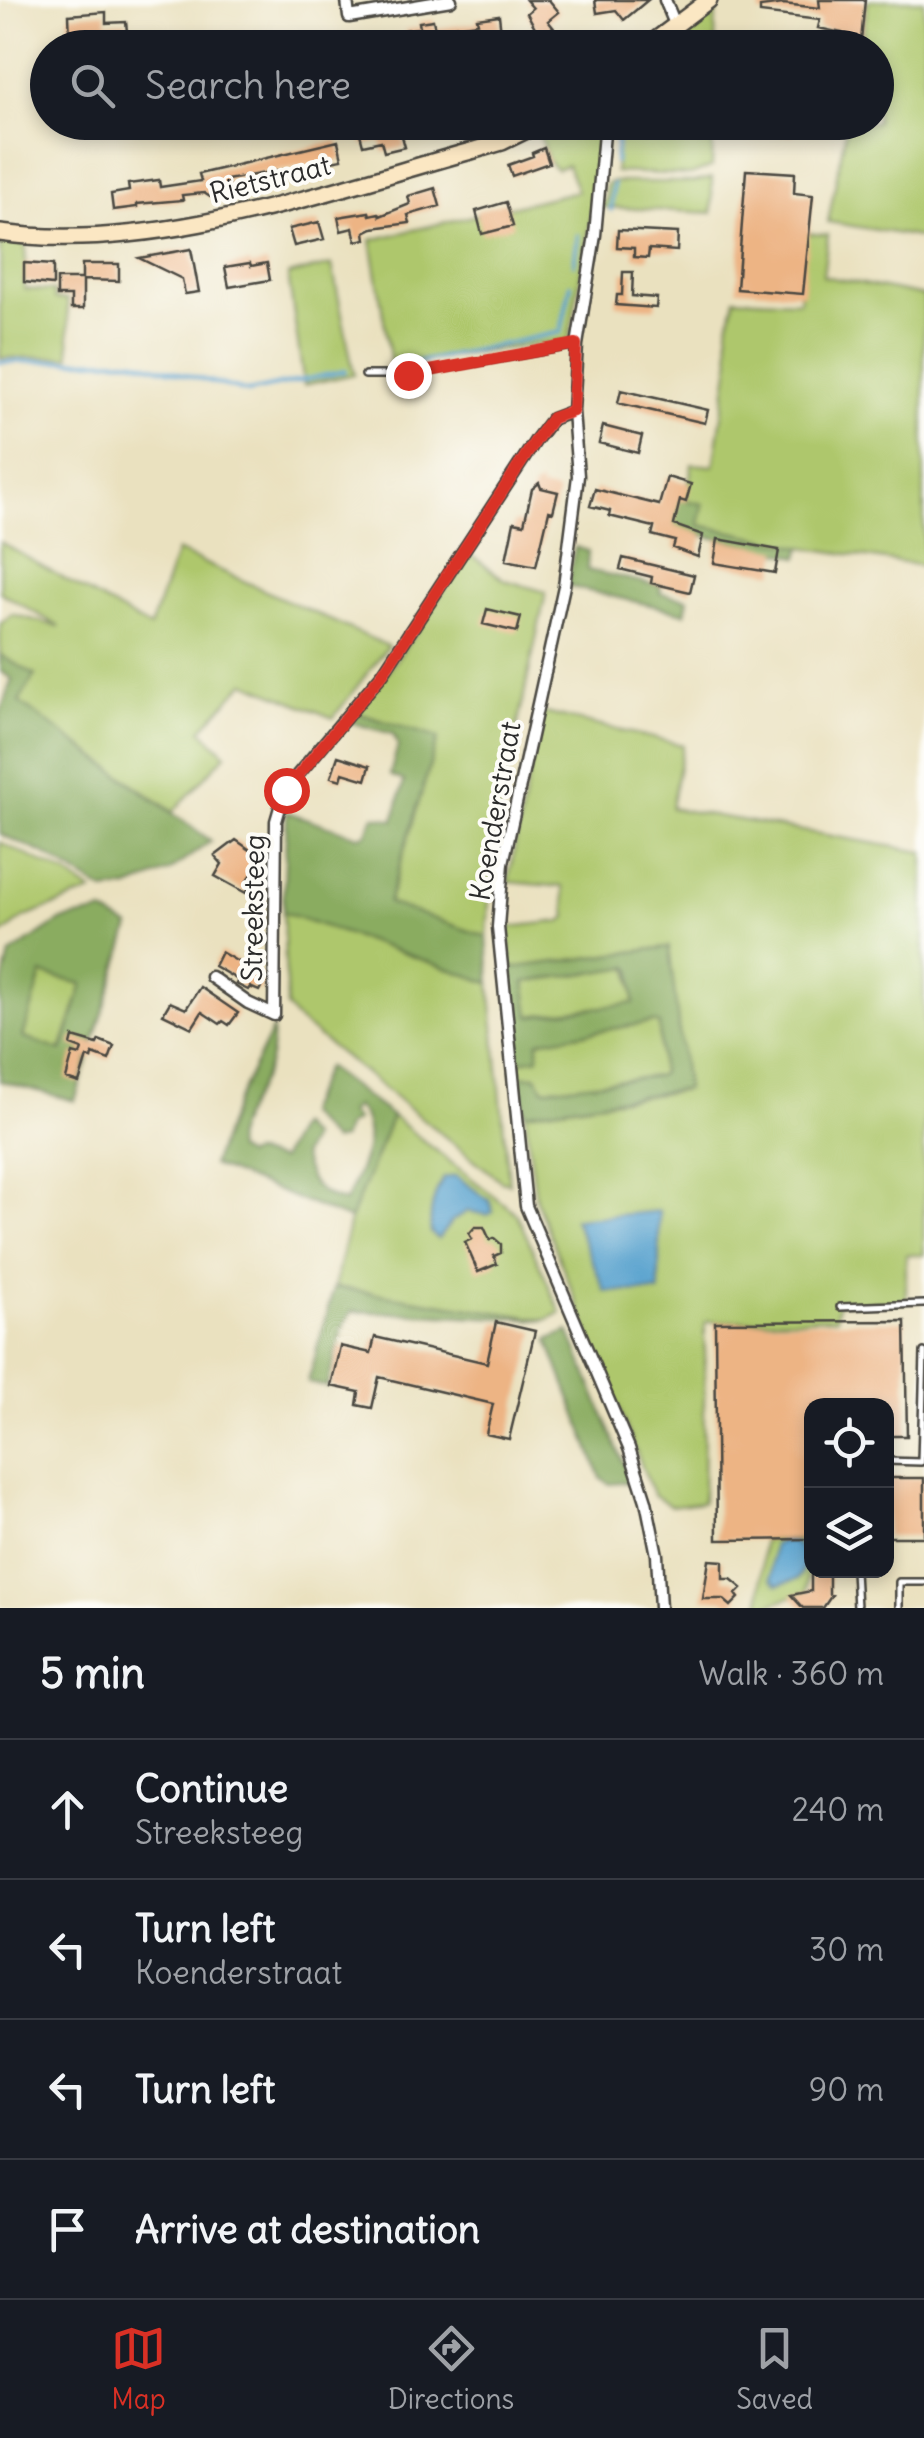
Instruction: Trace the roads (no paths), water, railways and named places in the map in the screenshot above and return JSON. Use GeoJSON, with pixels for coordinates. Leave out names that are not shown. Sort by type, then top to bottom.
{"type":"FeatureCollection","features":[{"type":"Feature","properties":{"kind":"street"},"geometry":{"type":"LineString","coordinates":[[348,0],[349,17],[452,0]]}},
{"type":"Feature","properties":{"kind":"street"},"geometry":{"type":"LineString","coordinates":[[664,0],[675,24]]}},
{"type":"Feature","properties":{"kind":"street"},"geometry":{"type":"LineString","coordinates":[[668,30],[709,0]]}},
{"type":"Feature","properties":{"kind":"street","name":"Rietstraat"},"geometry":{"type":"LineString","coordinates":[[0,234],[105,234],[190,225],[506,140]]}},
{"type":"Feature","properties":{"kind":"street","name":"Koenderstraat"},"geometry":{"type":"LineString","coordinates":[[603,140],[595,236],[576,344],[573,411],[578,476],[564,586],[503,863],[498,927],[526,1206],[629,1448],[646,1501],[657,1555],[660,1608]]}},
{"type":"Feature","properties":{"kind":"street","name":"Streeksteeg"},"geometry":{"type":"LineString","coordinates":[[212,977],[274,1015],[276,821],[286,790],[383,673],[552,418],[573,411]]}},
{"type":"Feature","properties":{"kind":"lane"},"geometry":{"type":"LineString","coordinates":[[366,376],[408,375],[576,344]]}},
{"type":"Feature","properties":{"kind":"lane"},"geometry":{"type":"LineString","coordinates":[[840,1306],[924,1304]]}},
{"type":"Feature","properties":{"kind":"lane"},"geometry":{"type":"LineString","coordinates":[[894,1461],[922,1462],[924,1352]]}},
{"type":"Feature","properties":{"kind":"lane"},"geometry":{"type":"LineString","coordinates":[[855,1578],[856,1608]]}},
{"type":"Feature","properties":{"kind":"lane"},"geometry":{"type":"LineString","coordinates":[[899,1608],[899,1582],[924,1582]]}},
{"type":"Feature","properties":{"kind":"water"},"geometry":{"type":"Polygon","coordinates":[[[456,1176],[490,1201],[493,1212],[487,1215],[468,1211],[452,1221],[438,1239],[431,1233],[435,1197],[444,1178],[456,1176]]]}},
{"type":"Feature","properties":{"kind":"water"},"geometry":{"type":"Polygon","coordinates":[[[659,1211],[659,1292],[605,1291],[574,1219],[659,1211]]]}},
{"type":"Feature","properties":{"kind":"water"},"geometry":{"type":"Polygon","coordinates":[[[795,1543],[801,1551],[804,1565],[798,1579],[778,1585],[771,1579],[773,1545],[795,1543]]]}},
{"type":"Feature","properties":{"kind":"waterway"},"geometry":{"type":"LineString","coordinates":[[615,162],[617,140]]}},
{"type":"Feature","properties":{"kind":"waterway"},"geometry":{"type":"LineString","coordinates":[[611,210],[613,184]]}},
{"type":"Feature","properties":{"kind":"waterway"},"geometry":{"type":"LineString","coordinates":[[574,264],[578,235]]}},
{"type":"Feature","properties":{"kind":"waterway"},"geometry":{"type":"LineString","coordinates":[[400,366],[561,332],[571,284]]}},
{"type":"Feature","properties":{"kind":"waterway"},"geometry":{"type":"LineString","coordinates":[[0,362],[132,360],[248,392],[345,371]]}}]}
